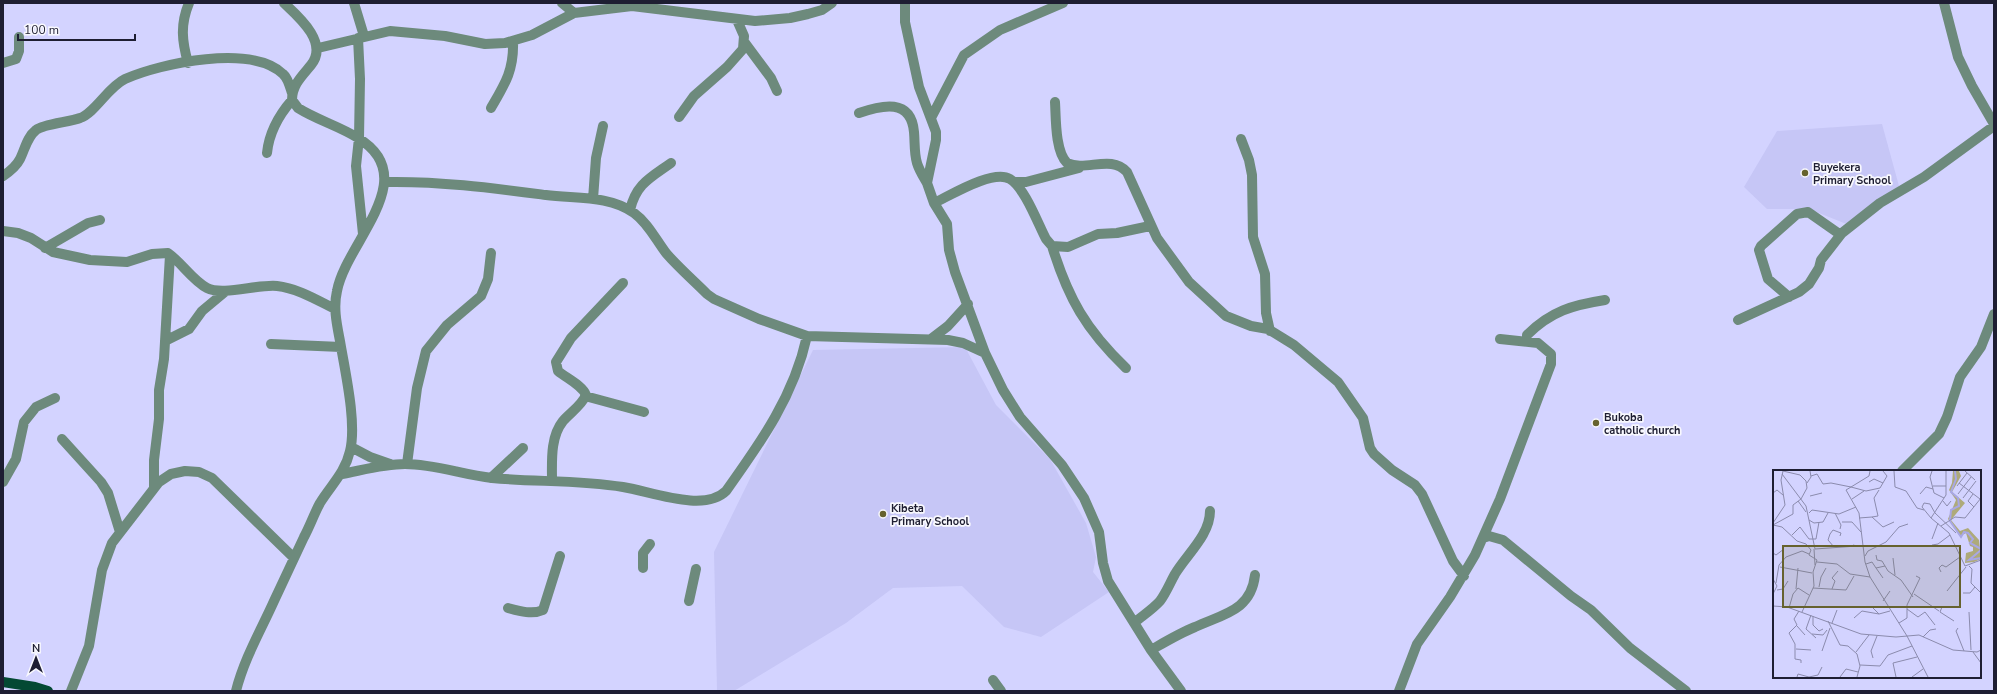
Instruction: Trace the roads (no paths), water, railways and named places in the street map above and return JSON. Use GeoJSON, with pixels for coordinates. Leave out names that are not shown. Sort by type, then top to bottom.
{"type":"FeatureCollection","features":[{"type":"Feature","properties":{"kind":"main road"},"geometry":{"type":"LineString","coordinates":[[3,682],[35,687],[48,691]]}},
{"type":"Feature","properties":{"kind":"street"},"geometry":{"type":"LineString","coordinates":[[188,63],[181,33],[182,22],[189,3]]}},
{"type":"Feature","properties":{"kind":"street"},"geometry":{"type":"LineString","coordinates":[[267,153],[273,130],[292,96],[300,77],[316,58],[318,48],[307,29],[284,3]]}},
{"type":"Feature","properties":{"kind":"street"},"geometry":{"type":"LineString","coordinates":[[354,3],[361,37],[359,138],[356,166],[363,234]]}},
{"type":"Feature","properties":{"kind":"street"},"geometry":{"type":"LineString","coordinates":[[562,3],[574,13]]}},
{"type":"Feature","properties":{"kind":"street"},"geometry":{"type":"LineString","coordinates":[[318,48],[361,37],[398,31],[445,36],[486,44],[513,42],[532,35],[574,13],[632,6],[755,21],[790,18],[816,12],[832,3]]}},
{"type":"Feature","properties":{"kind":"street"},"geometry":{"type":"LineString","coordinates":[[905,3],[905,22],[919,87],[936,132],[936,140],[927,183]]}},
{"type":"Feature","properties":{"kind":"street"},"geometry":{"type":"LineString","coordinates":[[931,118],[964,55],[1000,30],[1062,3]]}},
{"type":"Feature","properties":{"kind":"street"},"geometry":{"type":"LineString","coordinates":[[1738,320],[1799,292],[1809,284],[1819,268],[1821,260],[1842,233],[1880,203],[1924,177],[1994,125],[1958,57],[1944,3]]}},
{"type":"Feature","properties":{"kind":"street"},"geometry":{"type":"LineString","coordinates":[[737,20],[745,43],[770,78],[777,91]]}},
{"type":"Feature","properties":{"kind":"street"},"geometry":{"type":"LineString","coordinates":[[3,63],[16,59],[19,51],[19,37]]}},
{"type":"Feature","properties":{"kind":"street"},"geometry":{"type":"LineString","coordinates":[[491,108],[509,75],[513,60],[513,42]]}},
{"type":"Feature","properties":{"kind":"street"},"geometry":{"type":"LineString","coordinates":[[679,117],[694,96],[739,55],[745,43]]}},
{"type":"Feature","properties":{"kind":"street"},"geometry":{"type":"LineString","coordinates":[[3,176],[19,161],[26,144],[36,130],[42,127],[80,118],[114,86],[126,79],[158,69],[188,63],[215,58],[237,57],[265,64],[283,73],[298,108],[359,138],[376,152],[382,161],[386,182],[377,208],[341,279],[337,290],[335,308],[351,416],[351,447],[342,474],[320,503],[251,649],[236,691]]}},
{"type":"Feature","properties":{"kind":"street"},"geometry":{"type":"LineString","coordinates":[[1055,102],[1061,156],[1068,164],[1086,166],[1113,164],[1124,168],[1150,226],[1162,247],[1189,282],[1217,308],[1236,321],[1270,331],[1294,345],[1338,382],[1363,418],[1370,448],[1374,454],[1387,466],[1415,485],[1422,494],[1453,561],[1464,576]]}},
{"type":"Feature","properties":{"kind":"street"},"geometry":{"type":"LineString","coordinates":[[859,113],[889,106],[900,108],[908,114],[914,130],[916,162],[927,183],[934,203],[948,224],[951,261],[985,353],[1010,404],[1062,465],[1084,498],[1099,532],[1105,574],[1115,594],[1151,650],[1181,691]]}},
{"type":"Feature","properties":{"kind":"street"},"geometry":{"type":"LineString","coordinates":[[593,199],[596,158],[603,126]]}},
{"type":"Feature","properties":{"kind":"street"},"geometry":{"type":"LineString","coordinates":[[1241,139],[1250,160],[1252,175],[1253,236],[1265,274],[1266,313],[1270,331]]}},
{"type":"Feature","properties":{"kind":"street"},"geometry":{"type":"LineString","coordinates":[[630,210],[633,196],[639,188],[670,163]]}},
{"type":"Feature","properties":{"kind":"street"},"geometry":{"type":"LineString","coordinates":[[934,203],[991,177],[1004,177],[1014,182],[1026,182],[1086,166]]}},
{"type":"Feature","properties":{"kind":"street"},"geometry":{"type":"LineString","coordinates":[[386,182],[423,181],[504,188],[547,195],[593,199],[630,210],[637,215],[654,234],[665,252],[714,299],[759,319],[807,336],[906,340],[931,339],[963,343],[985,353]]}},
{"type":"Feature","properties":{"kind":"street"},"geometry":{"type":"LineString","coordinates":[[1014,182],[1030,207],[1046,239],[1052,246],[1062,277],[1085,322],[1104,347],[1126,368]]}},
{"type":"Feature","properties":{"kind":"street"},"geometry":{"type":"LineString","coordinates":[[1789,297],[1768,279],[1760,255],[1761,246],[1797,214],[1803,212],[1808,212],[1838,233],[1842,233]]}},
{"type":"Feature","properties":{"kind":"street"},"geometry":{"type":"LineString","coordinates":[[45,248],[88,222],[100,220]]}},
{"type":"Feature","properties":{"kind":"street"},"geometry":{"type":"LineString","coordinates":[[1052,246],[1068,247],[1098,234],[1117,233],[1150,226]]}},
{"type":"Feature","properties":{"kind":"street"},"geometry":{"type":"LineString","coordinates":[[3,231],[18,233],[31,238],[53,252],[110,262],[127,262],[152,254],[163,253],[170,255],[207,288],[226,291],[263,286],[279,286],[335,308]]}},
{"type":"Feature","properties":{"kind":"street"},"geometry":{"type":"LineString","coordinates":[[406,464],[417,388],[426,351],[447,325],[481,296],[488,279],[491,253]]}},
{"type":"Feature","properties":{"kind":"street"},"geometry":{"type":"LineString","coordinates":[[154,488],[154,460],[158,432],[159,390],[165,340],[170,255]]}},
{"type":"Feature","properties":{"kind":"street"},"geometry":{"type":"LineString","coordinates":[[585,396],[585,392],[558,370],[556,367],[556,362],[576,332],[622,283]]}},
{"type":"Feature","properties":{"kind":"street"},"geometry":{"type":"LineString","coordinates":[[165,340],[189,329],[202,311],[226,291]]}},
{"type":"Feature","properties":{"kind":"street"},"geometry":{"type":"LineString","coordinates":[[1527,341],[1527,335],[1549,316],[1575,305],[1605,300]]}},
{"type":"Feature","properties":{"kind":"street"},"geometry":{"type":"LineString","coordinates":[[931,339],[948,326],[968,304]]}},
{"type":"Feature","properties":{"kind":"street"},"geometry":{"type":"LineString","coordinates":[[1903,470],[1925,450],[1939,434],[1947,417],[1960,377],[1981,346],[1994,314]]}},
{"type":"Feature","properties":{"kind":"street"},"geometry":{"type":"LineString","coordinates":[[342,474],[406,464],[491,478],[623,487],[680,499],[706,501],[721,496],[772,424],[783,403],[801,360],[807,336]]}},
{"type":"Feature","properties":{"kind":"street"},"geometry":{"type":"LineString","coordinates":[[1399,691],[1417,644],[1464,576],[1483,538],[1500,499],[1551,364],[1551,354],[1546,348],[1538,343],[1500,339]]}},
{"type":"Feature","properties":{"kind":"street"},"geometry":{"type":"LineString","coordinates":[[270,344],[341,347]]}},
{"type":"Feature","properties":{"kind":"street"},"geometry":{"type":"LineString","coordinates":[[552,481],[553,448],[556,433],[564,420],[585,396]]}},
{"type":"Feature","properties":{"kind":"street"},"geometry":{"type":"LineString","coordinates":[[585,396],[644,412]]}},
{"type":"Feature","properties":{"kind":"street"},"geometry":{"type":"LineString","coordinates":[[3,482],[16,459],[24,422],[36,408],[55,398]]}},
{"type":"Feature","properties":{"kind":"street"},"geometry":{"type":"LineString","coordinates":[[62,439],[94,472],[108,493],[120,532]]}},
{"type":"Feature","properties":{"kind":"street"},"geometry":{"type":"LineString","coordinates":[[351,447],[374,459],[392,465]]}},
{"type":"Feature","properties":{"kind":"street"},"geometry":{"type":"LineString","coordinates":[[491,478],[523,448]]}},
{"type":"Feature","properties":{"kind":"street"},"geometry":{"type":"LineString","coordinates":[[71,691],[82,669],[89,646],[102,570],[107,556],[120,532],[138,512],[154,488],[171,474],[185,471],[199,472],[212,478],[294,558]]}},
{"type":"Feature","properties":{"kind":"street"},"geometry":{"type":"LineString","coordinates":[[1134,623],[1159,602],[1164,595],[1175,575],[1205,531],[1209,523],[1210,511]]}},
{"type":"Feature","properties":{"kind":"street"},"geometry":{"type":"LineString","coordinates":[[1483,538],[1489,536],[1503,540],[1571,596],[1591,610],[1630,648],[1686,691]]}},
{"type":"Feature","properties":{"kind":"street"},"geometry":{"type":"LineString","coordinates":[[643,568],[643,554],[650,544]]}},
{"type":"Feature","properties":{"kind":"street"},"geometry":{"type":"LineString","coordinates":[[508,608],[528,612],[538,612],[543,610],[560,556]]}},
{"type":"Feature","properties":{"kind":"street"},"geometry":{"type":"LineString","coordinates":[[689,601],[696,569]]}},
{"type":"Feature","properties":{"kind":"street"},"geometry":{"type":"LineString","coordinates":[[1151,650],[1194,627],[1237,609],[1254,589],[1256,575]]}},
{"type":"Feature","properties":{"kind":"street"},"geometry":{"type":"LineString","coordinates":[[993,680],[1001,691]]}},
{"type":"Feature","properties":{"kind":"place","name":"Buyekera Primary School"},"geometry":{"type":"Point","coordinates":[1805,173]}},
{"type":"Feature","properties":{"kind":"place","name":"Bukoba catholic church"},"geometry":{"type":"Point","coordinates":[1596,423]}},
{"type":"Feature","properties":{"kind":"place","name":"Kibeta Primary School"},"geometry":{"type":"Point","coordinates":[883,514]}}]}
